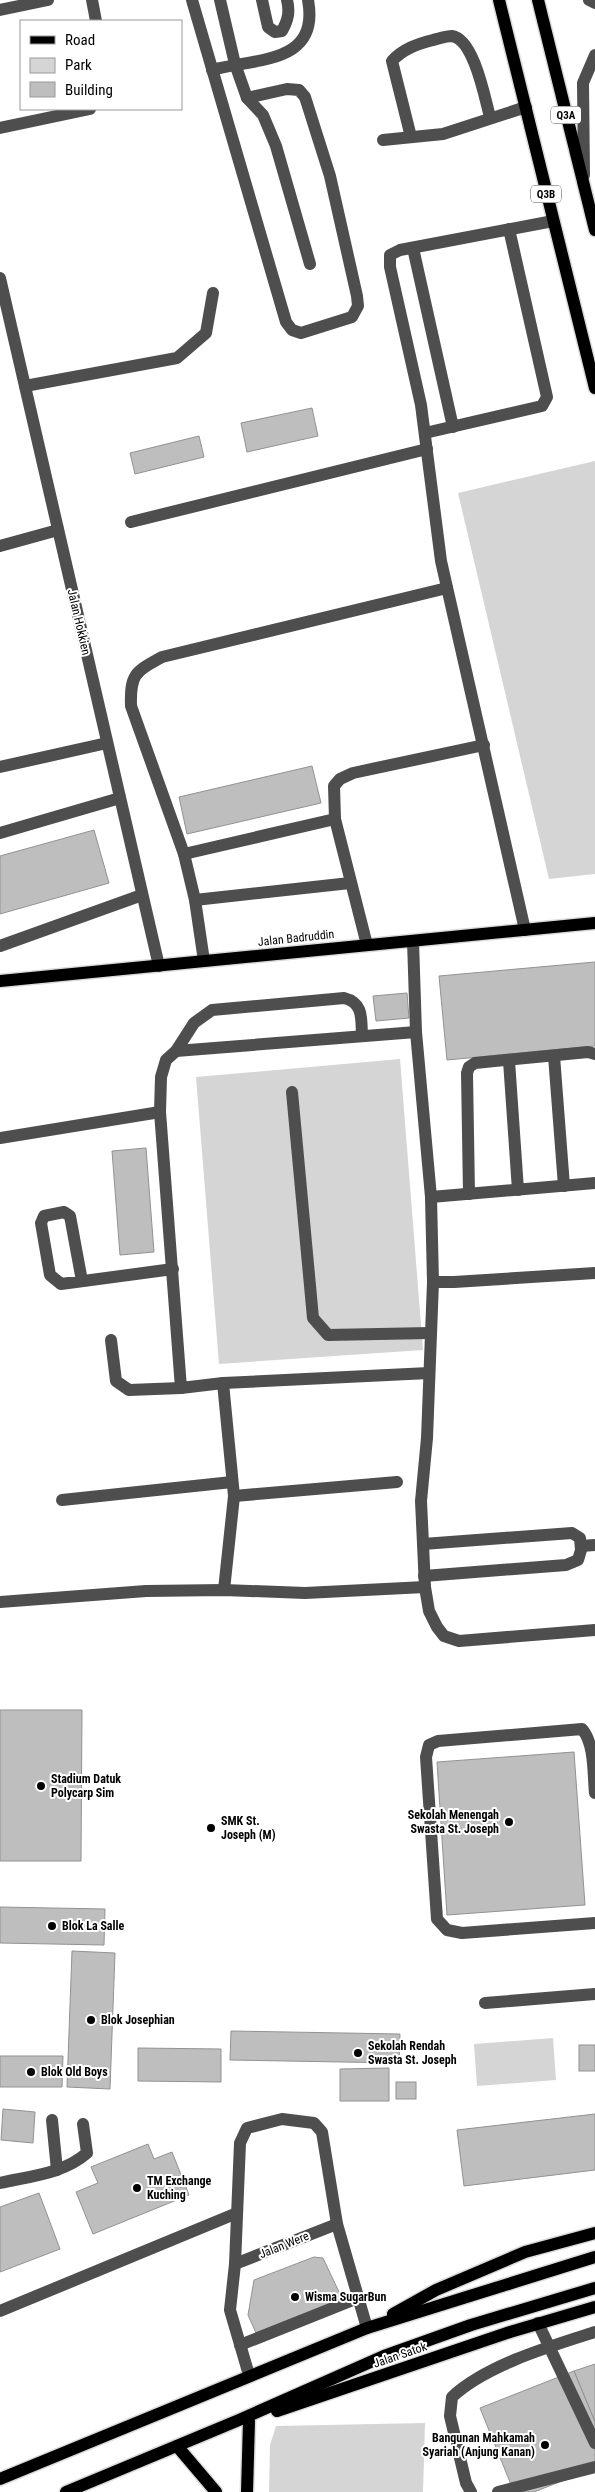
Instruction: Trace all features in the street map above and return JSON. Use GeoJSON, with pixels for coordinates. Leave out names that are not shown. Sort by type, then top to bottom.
{"type":"FeatureCollection","features":[{"type":"Feature","properties":{"kind":"main road","name":"Q3B"},"geometry":{"type":"LineString","coordinates":[[499,0],[552,221],[595,388]]}},
{"type":"Feature","properties":{"kind":"main road","name":"Q3A"},"geometry":{"type":"LineString","coordinates":[[538,0],[595,230]]}},
{"type":"Feature","properties":{"kind":"main road","name":"Jalan Badruddin"},"geometry":{"type":"LineString","coordinates":[[0,981],[595,923]]}},
{"type":"Feature","properties":{"kind":"main road"},"geometry":{"type":"LineString","coordinates":[[367,2328],[436,2290],[516,2256],[595,2233]]}},
{"type":"Feature","properties":{"kind":"main road"},"geometry":{"type":"LineString","coordinates":[[0,2478],[367,2328],[536,2274],[595,2258]]}},
{"type":"Feature","properties":{"kind":"main road","name":"Jalan Satok"},"geometry":{"type":"LineString","coordinates":[[66,2492],[215,2430],[384,2356],[471,2324],[595,2288]]}},
{"type":"Feature","properties":{"kind":"main road","name":"Jalan Satok"},"geometry":{"type":"LineString","coordinates":[[215,2430],[249,2421],[538,2323],[595,2307]]}},
{"type":"Feature","properties":{"kind":"main road"},"geometry":{"type":"LineString","coordinates":[[247,2492],[249,2421]]}},
{"type":"Feature","properties":{"kind":"main road"},"geometry":{"type":"LineString","coordinates":[[177,2446],[216,2492]]}},
{"type":"Feature","properties":{"kind":"street"},"geometry":{"type":"LineString","coordinates":[[0,10],[48,0]]}},
{"type":"Feature","properties":{"kind":"street"},"geometry":{"type":"LineString","coordinates":[[92,0],[96,20]]}},
{"type":"Feature","properties":{"kind":"street"},"geometry":{"type":"LineString","coordinates":[[192,0],[286,322],[292,330],[301,333],[352,317],[358,306],[357,296],[330,176],[305,97],[299,90],[287,89],[247,98]]}},
{"type":"Feature","properties":{"kind":"street"},"geometry":{"type":"LineString","coordinates":[[220,0],[235,64],[247,98],[263,115],[276,146],[310,264]]}},
{"type":"Feature","properties":{"kind":"street"},"geometry":{"type":"LineString","coordinates":[[262,0],[268,27],[275,32],[282,30],[287,21],[289,9],[286,0]]}},
{"type":"Feature","properties":{"kind":"street"},"geometry":{"type":"LineString","coordinates":[[212,70],[283,55],[303,41],[311,24],[308,0]]}},
{"type":"Feature","properties":{"kind":"street"},"geometry":{"type":"LineString","coordinates":[[589,0],[595,3]]}},
{"type":"Feature","properties":{"kind":"street"},"geometry":{"type":"LineString","coordinates":[[411,137],[392,61],[399,53],[418,44],[452,36],[461,40],[472,56],[490,118]]}},
{"type":"Feature","properties":{"kind":"street"},"geometry":{"type":"LineString","coordinates":[[584,186],[583,83],[595,55]]}},
{"type":"Feature","properties":{"kind":"street"},"geometry":{"type":"LineString","coordinates":[[383,140],[443,134],[480,124],[490,118],[526,107]]}},
{"type":"Feature","properties":{"kind":"street"},"geometry":{"type":"LineString","coordinates":[[0,128],[85,110]]}},
{"type":"Feature","properties":{"kind":"street"},"geometry":{"type":"LineString","coordinates":[[525,930],[441,562],[419,396],[390,267],[390,255],[413,248],[552,221]]}},
{"type":"Feature","properties":{"kind":"street"},"geometry":{"type":"LineString","coordinates":[[425,433],[542,406],[548,397],[509,229]]}},
{"type":"Feature","properties":{"kind":"street"},"geometry":{"type":"LineString","coordinates":[[413,248],[453,427]]}},
{"type":"Feature","properties":{"kind":"street","name":"Jalan Hokkien"},"geometry":{"type":"LineString","coordinates":[[0,278],[159,966]]}},
{"type":"Feature","properties":{"kind":"street"},"geometry":{"type":"LineString","coordinates":[[25,386],[177,358],[206,333],[213,293]]}},
{"type":"Feature","properties":{"kind":"street"},"geometry":{"type":"LineString","coordinates":[[131,522],[427,449]]}},
{"type":"Feature","properties":{"kind":"street"},"geometry":{"type":"LineString","coordinates":[[0,546],[58,530]]}},
{"type":"Feature","properties":{"kind":"street"},"geometry":{"type":"LineString","coordinates":[[204,961],[195,900],[184,854],[131,706],[130,685],[140,670],[162,657],[447,588]]}},
{"type":"Feature","properties":{"kind":"street"},"geometry":{"type":"LineString","coordinates":[[0,767],[107,743]]}},
{"type":"Feature","properties":{"kind":"street"},"geometry":{"type":"LineString","coordinates":[[367,945],[335,819],[334,786],[346,776],[484,745]]}},
{"type":"Feature","properties":{"kind":"street"},"geometry":{"type":"LineString","coordinates":[[0,833],[120,798]]}},
{"type":"Feature","properties":{"kind":"street"},"geometry":{"type":"LineString","coordinates":[[184,854],[335,819]]}},
{"type":"Feature","properties":{"kind":"street"},"geometry":{"type":"LineString","coordinates":[[195,900],[350,883]]}},
{"type":"Feature","properties":{"kind":"street"},"geometry":{"type":"LineString","coordinates":[[0,946],[142,896]]}},
{"type":"Feature","properties":{"kind":"street"},"geometry":{"type":"LineString","coordinates":[[413,941],[416,1032],[430,1197],[433,1282],[427,1438],[421,1500],[424,1581],[429,1611],[444,1636],[459,1641],[595,1630]]}},
{"type":"Feature","properties":{"kind":"street"},"geometry":{"type":"LineString","coordinates":[[181,1388],[160,1112],[161,1077],[166,1060],[176,1050],[194,1023],[212,1010],[344,998],[354,1000],[361,1010],[362,1036]]}},
{"type":"Feature","properties":{"kind":"street"},"geometry":{"type":"LineString","coordinates":[[176,1050],[416,1032]]}},
{"type":"Feature","properties":{"kind":"street"},"geometry":{"type":"LineString","coordinates":[[469,1194],[467,1073],[469,1067],[475,1063],[595,1054]]}},
{"type":"Feature","properties":{"kind":"street"},"geometry":{"type":"LineString","coordinates":[[554,1056],[564,1186]]}},
{"type":"Feature","properties":{"kind":"street"},"geometry":{"type":"LineString","coordinates":[[509,1061],[518,1190]]}},
{"type":"Feature","properties":{"kind":"street"},"geometry":{"type":"LineString","coordinates":[[292,1092],[313,1318],[328,1335],[430,1333]]}},
{"type":"Feature","properties":{"kind":"street"},"geometry":{"type":"LineString","coordinates":[[0,1138],[160,1112]]}},
{"type":"Feature","properties":{"kind":"street"},"geometry":{"type":"LineString","coordinates":[[430,1197],[595,1183]]}},
{"type":"Feature","properties":{"kind":"street"},"geometry":{"type":"LineString","coordinates":[[82,1281],[70,1216],[64,1212],[44,1216],[41,1223],[50,1275],[61,1284],[173,1270]]}},
{"type":"Feature","properties":{"kind":"street"},"geometry":{"type":"LineString","coordinates":[[433,1282],[595,1273]]}},
{"type":"Feature","properties":{"kind":"street"},"geometry":{"type":"LineString","coordinates":[[111,1340],[116,1381],[129,1390],[181,1388],[223,1383],[429,1373]]}},
{"type":"Feature","properties":{"kind":"street"},"geometry":{"type":"LineString","coordinates":[[223,1383],[234,1496],[224,1590]]}},
{"type":"Feature","properties":{"kind":"street"},"geometry":{"type":"LineString","coordinates":[[62,1500],[232,1482]]}},
{"type":"Feature","properties":{"kind":"street"},"geometry":{"type":"LineString","coordinates":[[234,1496],[397,1482]]}},
{"type":"Feature","properties":{"kind":"street"},"geometry":{"type":"LineString","coordinates":[[0,1602],[146,1591],[305,1592],[424,1581],[566,1565],[578,1560],[581,1546],[580,1538],[572,1533],[423,1544]]}},
{"type":"Feature","properties":{"kind":"street"},"geometry":{"type":"LineString","coordinates":[[581,1546],[595,1545]]}},
{"type":"Feature","properties":{"kind":"street"},"geometry":{"type":"LineString","coordinates":[[595,1793],[591,1735],[582,1729],[438,1741],[429,1745],[426,1757],[437,1920],[447,1930],[462,1933],[595,1923]]}},
{"type":"Feature","properties":{"kind":"street"},"geometry":{"type":"LineString","coordinates":[[485,2003],[595,1994]]}},
{"type":"Feature","properties":{"kind":"street"},"geometry":{"type":"LineString","coordinates":[[249,2375],[230,2310],[235,2264],[240,2143],[247,2128],[282,2119],[314,2123],[322,2132],[337,2224],[367,2328]]}},
{"type":"Feature","properties":{"kind":"street"},"geometry":{"type":"LineString","coordinates":[[52,2120],[57,2170]]}},
{"type":"Feature","properties":{"kind":"street"},"geometry":{"type":"LineString","coordinates":[[0,2183],[57,2170],[77,2162],[87,2153],[83,2124]]}},
{"type":"Feature","properties":{"kind":"street"},"geometry":{"type":"LineString","coordinates":[[0,2311],[237,2213]]}},
{"type":"Feature","properties":{"kind":"street","name":"Jalan Were"},"geometry":{"type":"LineString","coordinates":[[235,2264],[337,2224]]}},
{"type":"Feature","properties":{"kind":"street"},"geometry":{"type":"LineString","coordinates":[[240,2345],[358,2298]]}},
{"type":"Feature","properties":{"kind":"street"},"geometry":{"type":"LineString","coordinates":[[538,2323],[595,2443]]}},
{"type":"Feature","properties":{"kind":"street"},"geometry":{"type":"LineString","coordinates":[[471,2492],[466,2484],[450,2416],[452,2397],[468,2382],[548,2347],[595,2332]]}},
{"type":"Feature","properties":{"kind":"street"},"geometry":{"type":"LineString","coordinates":[[498,2492],[595,2467]]}},
{"type":"Feature","properties":{"kind":"green space"},"geometry":{"type":"Polygon","coordinates":[[[595,461],[595,874],[549,879],[458,493],[595,461]]]}},
{"type":"Feature","properties":{"kind":"green space"},"geometry":{"type":"Polygon","coordinates":[[[400,1059],[423,1350],[219,1364],[196,1077],[400,1059]]]}},
{"type":"Feature","properties":{"kind":"green space"},"geometry":{"type":"Polygon","coordinates":[[[553,2038],[556,2080],[477,2086],[474,2044],[553,2038]]]}},
{"type":"Feature","properties":{"kind":"green space"},"geometry":{"type":"Polygon","coordinates":[[[425,2423],[423,2492],[269,2492],[270,2445],[276,2426],[425,2423]]]}},
{"type":"Feature","properties":{"kind":"building"},"geometry":{"type":"Polygon","coordinates":[[[312,408],[318,436],[247,452],[241,423],[312,408]]]}},
{"type":"Feature","properties":{"kind":"building"},"geometry":{"type":"Polygon","coordinates":[[[199,436],[204,457],[135,474],[130,453],[199,436]]]}},
{"type":"Feature","properties":{"kind":"building"},"geometry":{"type":"Polygon","coordinates":[[[312,766],[321,803],[187,834],[179,797],[312,766]]]}},
{"type":"Feature","properties":{"kind":"building"},"geometry":{"type":"Polygon","coordinates":[[[94,830],[109,883],[0,914],[0,856],[94,830]]]}},
{"type":"Feature","properties":{"kind":"building"},"geometry":{"type":"Polygon","coordinates":[[[595,962],[595,1046],[447,1060],[439,976],[595,962]]]}},
{"type":"Feature","properties":{"kind":"building"},"geometry":{"type":"Polygon","coordinates":[[[407,993],[409,1018],[376,1021],[373,996],[407,993]]]}},
{"type":"Feature","properties":{"kind":"building"},"geometry":{"type":"Polygon","coordinates":[[[146,1148],[154,1252],[120,1255],[112,1151],[146,1148]]]}},
{"type":"Feature","properties":{"kind":"building","name":"Stadium Datuk Polycarp Sim"},"geometry":{"type":"Polygon","coordinates":[[[0,1710],[82,1710],[81,1861],[0,1861],[0,1710]]]}},
{"type":"Feature","properties":{"kind":"building"},"geometry":{"type":"Polygon","coordinates":[[[574,1752],[585,1905],[447,1915],[437,1762],[574,1752]]]}},
{"type":"Feature","properties":{"kind":"building","name":"Blok La Salle"},"geometry":{"type":"Polygon","coordinates":[[[0,1907],[105,1909],[104,1945],[0,1943],[0,1907]]]}},
{"type":"Feature","properties":{"kind":"building","name":"Blok Josephian"},"geometry":{"type":"Polygon","coordinates":[[[72,1951],[115,1953],[110,2089],[67,2087],[72,1951]]]}},
{"type":"Feature","properties":{"kind":"building"},"geometry":{"type":"Polygon","coordinates":[[[231,2031],[400,2034],[399,2063],[230,2060],[231,2031]]]}},
{"type":"Feature","properties":{"kind":"building"},"geometry":{"type":"Polygon","coordinates":[[[579,2045],[595,2045],[595,2071],[579,2071],[579,2045]]]}},
{"type":"Feature","properties":{"kind":"building"},"geometry":{"type":"Polygon","coordinates":[[[138,2048],[221,2049],[221,2082],[138,2081],[138,2048]]]}},
{"type":"Feature","properties":{"kind":"building","name":"Blok Old Boys"},"geometry":{"type":"Polygon","coordinates":[[[0,2056],[63,2056],[62,2087],[0,2087],[0,2056]]]}},
{"type":"Feature","properties":{"kind":"building"},"geometry":{"type":"Polygon","coordinates":[[[389,2068],[389,2101],[340,2101],[340,2069],[389,2068]]]}},
{"type":"Feature","properties":{"kind":"building"},"geometry":{"type":"Polygon","coordinates":[[[396,2082],[416,2082],[416,2099],[396,2099],[396,2082]]]}},
{"type":"Feature","properties":{"kind":"building"},"geometry":{"type":"Polygon","coordinates":[[[3,2109],[35,2112],[33,2143],[1,2140],[3,2109]]]}},
{"type":"Feature","properties":{"kind":"building"},"geometry":{"type":"Polygon","coordinates":[[[595,2114],[595,2170],[464,2186],[457,2130],[595,2114]]]}},
{"type":"Feature","properties":{"kind":"building","name":"TM Exchange Kuching"},"geometry":{"type":"Polygon","coordinates":[[[148,2144],[154,2159],[172,2152],[189,2195],[93,2234],[76,2192],[98,2183],[91,2167],[148,2144]]]}},
{"type":"Feature","properties":{"kind":"building"},"geometry":{"type":"Polygon","coordinates":[[[39,2193],[60,2249],[0,2272],[0,2207],[39,2193]]]}},
{"type":"Feature","properties":{"kind":"building","name":"Wisma SugarBun"},"geometry":{"type":"Polygon","coordinates":[[[314,2257],[323,2258],[340,2294],[338,2301],[256,2333],[248,2315],[254,2280],[314,2257]]]}},
{"type":"Feature","properties":{"kind":"building"},"geometry":{"type":"Polygon","coordinates":[[[595,2364],[595,2422],[574,2371],[595,2364]]]}},
{"type":"Feature","properties":{"kind":"building","name":"Bangunan Mahkamah Syariah (Anjung Kanan)"},"geometry":{"type":"Polygon","coordinates":[[[574,2371],[595,2422],[595,2468],[534,2492],[514,2492],[480,2408],[574,2371]]]}},
{"type":"Feature","properties":{"kind":"place","name":"Stadium Datuk Polycarp Sim"},"geometry":{"type":"Point","coordinates":[41,1786]}},
{"type":"Feature","properties":{"kind":"place","name":"Sekolah Menengah Swasta St. Joseph"},"geometry":{"type":"Point","coordinates":[509,1822]}},
{"type":"Feature","properties":{"kind":"place","name":"SMK St. Joseph (M)"},"geometry":{"type":"Point","coordinates":[211,1828]}},
{"type":"Feature","properties":{"kind":"place","name":"Blok La Salle"},"geometry":{"type":"Point","coordinates":[52,1926]}},
{"type":"Feature","properties":{"kind":"place","name":"Blok Josephian"},"geometry":{"type":"Point","coordinates":[91,2020]}},
{"type":"Feature","properties":{"kind":"place","name":"Sekolah Rendah Swasta St. Joseph"},"geometry":{"type":"Point","coordinates":[358,2053]}},
{"type":"Feature","properties":{"kind":"place","name":"Blok Old Boys"},"geometry":{"type":"Point","coordinates":[31,2072]}},
{"type":"Feature","properties":{"kind":"place","name":"TM Exchange Kuching"},"geometry":{"type":"Point","coordinates":[137,2188]}},
{"type":"Feature","properties":{"kind":"place","name":"Wisma SugarBun"},"geometry":{"type":"Point","coordinates":[295,2297]}},
{"type":"Feature","properties":{"kind":"place","name":"Bangunan Mahkamah Syariah (Anjung Kanan)"},"geometry":{"type":"Point","coordinates":[545,2445]}}]}
